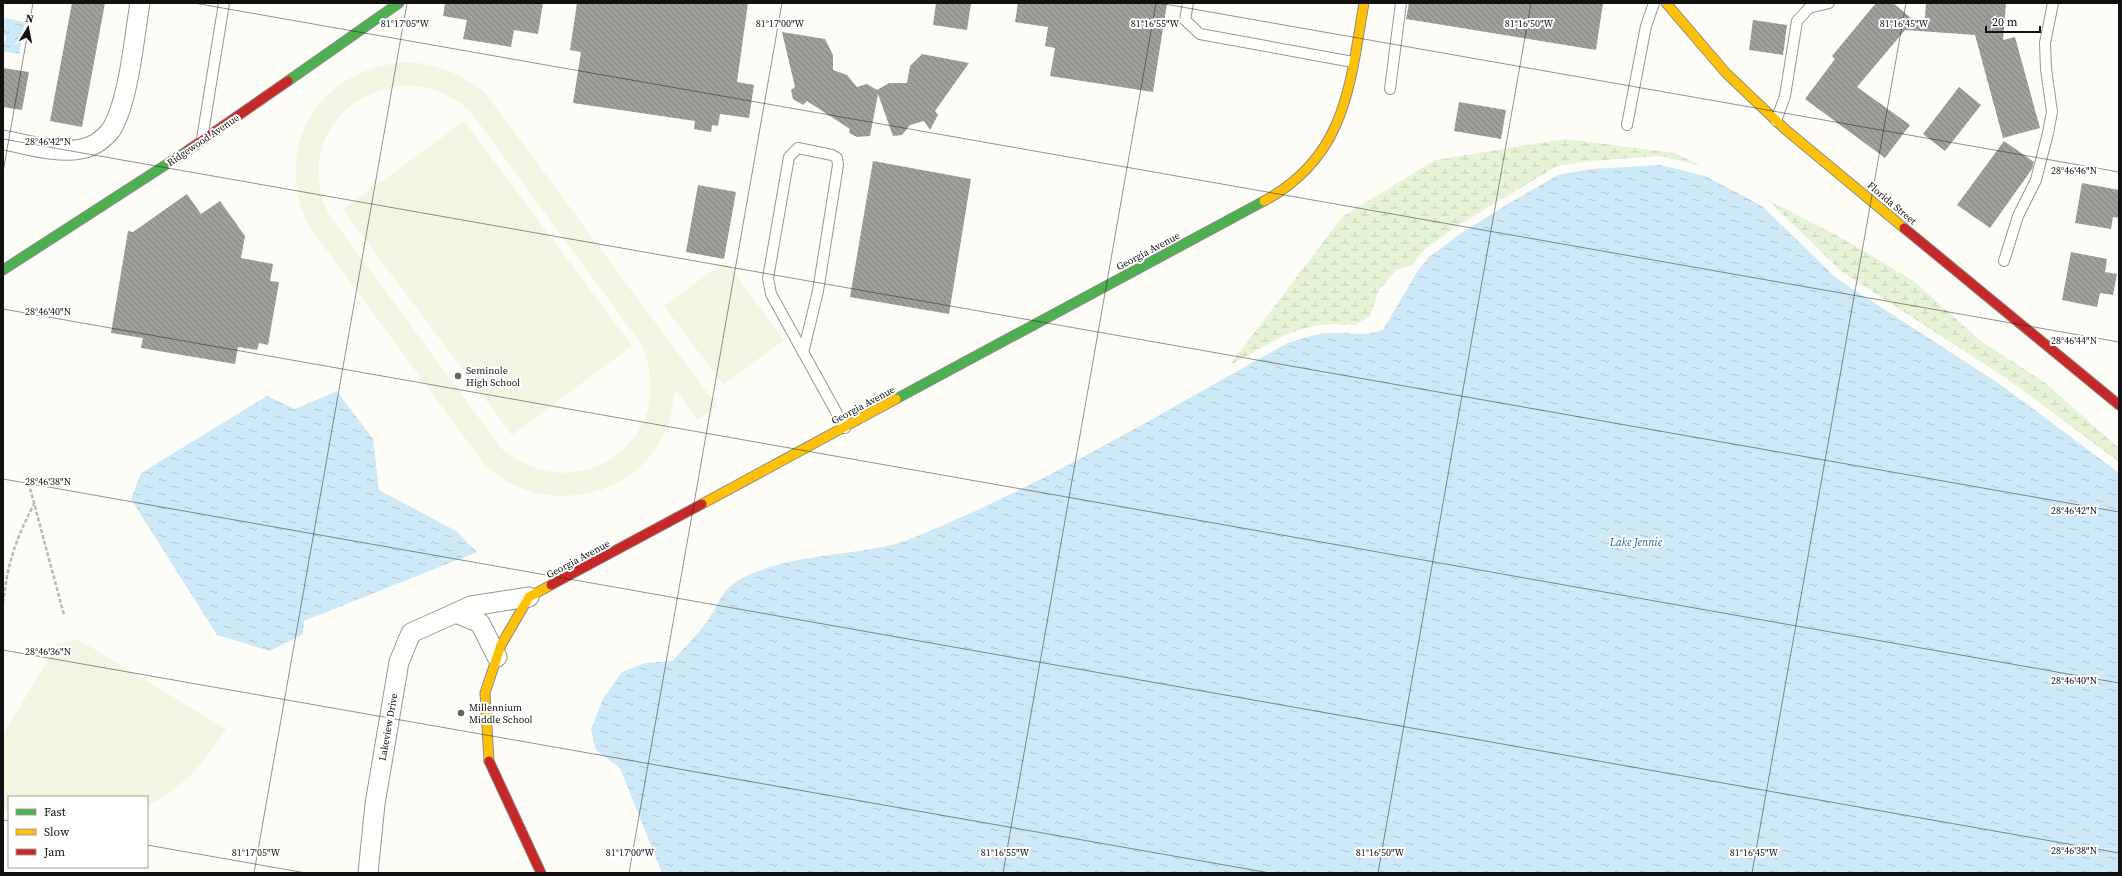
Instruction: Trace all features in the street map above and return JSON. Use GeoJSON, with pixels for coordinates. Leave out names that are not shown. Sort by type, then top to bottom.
{"type":"FeatureCollection","features":[{"type":"Feature","properties":{"kind":"street"},"geometry":{"type":"LineString","coordinates":[[3,140],[69,150],[82,149],[102,140],[117,120],[126,87],[140,3]]}},
{"type":"Feature","properties":{"kind":"street","name":"Ridgewood Avenue"},"geometry":{"type":"LineString","coordinates":[[3,270],[78,224],[399,3]]}},
{"type":"Feature","properties":{"kind":"street","name":"Georgia Avenue"},"geometry":{"type":"LineString","coordinates":[[529,597],[1261,203],[1298,179],[1318,158],[1335,130],[1346,97],[1364,3]]}},
{"type":"Feature","properties":{"kind":"street","name":"Florida Street"},"geometry":{"type":"LineString","coordinates":[[1666,3],[1726,72],[1776,121],[2119,405]]}},
{"type":"Feature","properties":{"kind":"street"},"geometry":{"type":"LineString","coordinates":[[529,597],[501,645],[485,693],[488,759],[541,873]]}},
{"type":"Feature","properties":{"kind":"street","name":"Lakeview Drive"},"geometry":{"type":"LineString","coordinates":[[368,873],[375,804],[399,662],[411,633],[471,606],[529,597]]}},
{"type":"Feature","properties":{"kind":"street"},"geometry":{"type":"LineString","coordinates":[[456,613],[480,623],[497,657]]}},
{"type":"Feature","properties":{"kind":"lane"},"geometry":{"type":"LineString","coordinates":[[202,140],[224,3]]}},
{"type":"Feature","properties":{"kind":"lane"},"geometry":{"type":"LineString","coordinates":[[1188,3],[1185,20],[1200,34],[1353,62]]}},
{"type":"Feature","properties":{"kind":"lane"},"geometry":{"type":"LineString","coordinates":[[1390,89],[1401,3]]}},
{"type":"Feature","properties":{"kind":"lane"},"geometry":{"type":"LineString","coordinates":[[1627,125],[1646,26],[1654,3]]}},
{"type":"Feature","properties":{"kind":"lane"},"geometry":{"type":"LineString","coordinates":[[1776,121],[1785,96],[1797,21],[1809,8],[1828,3]]}},
{"type":"Feature","properties":{"kind":"lane"},"geometry":{"type":"LineString","coordinates":[[2004,261],[2018,216],[2036,180],[2052,112],[2046,69],[2045,43],[2053,3]]}},
{"type":"Feature","properties":{"kind":"lane"},"geometry":{"type":"LineString","coordinates":[[803,353],[818,291],[838,166],[837,158],[832,155],[798,148],[789,157],[768,278],[771,294],[803,353],[845,428]]}},
{"type":"Feature","properties":{"kind":"path"},"geometry":{"type":"LineString","coordinates":[[27,477],[64,615]]}},
{"type":"Feature","properties":{"kind":"path"},"geometry":{"type":"LineString","coordinates":[[3,603],[11,557],[16,541],[34,504]]}},
{"type":"Feature","properties":{"kind":"green space"},"geometry":{"type":"Polygon","coordinates":[[[407,62],[429,65],[449,71],[459,76],[486,94],[717,406],[698,420],[675,389],[668,425],[651,455],[636,470],[618,482],[599,490],[578,495],[556,496],[535,492],[510,483],[498,476],[484,464],[307,223],[298,193],[296,165],[301,138],[312,115],[328,94],[350,78],[376,67],[407,62]],[[407,85],[383,90],[362,99],[344,111],[331,127],[322,146],[319,167],[321,189],[328,213],[501,448],[531,466],[561,473],[590,469],[615,456],[635,436],[647,410],[650,379],[642,345],[470,111],[456,100],[440,92],[407,85]]]}},
{"type":"Feature","properties":{"kind":"green space"},"geometry":{"type":"Polygon","coordinates":[[[464,121],[632,346],[512,435],[343,210],[464,121]]]}},
{"type":"Feature","properties":{"kind":"green space"},"geometry":{"type":"Polygon","coordinates":[[[1565,139],[1675,153],[1701,166],[1661,156],[1591,161],[1557,166],[1457,226],[1425,249],[1411,266],[1397,269],[1379,290],[1370,316],[1355,325],[1327,324],[1309,327],[1285,335],[1230,365],[1342,217],[1435,160],[1565,139]]]}},
{"type":"Feature","properties":{"kind":"green space"},"geometry":{"type":"Polygon","coordinates":[[[1767,199],[1849,242],[1915,282],[1978,339],[2044,382],[2119,448],[2119,462],[2006,378],[1841,271],[1767,199]]]}},
{"type":"Feature","properties":{"kind":"green space"},"geometry":{"type":"Polygon","coordinates":[[[725,261],[784,340],[723,385],[664,306],[725,261]]]}},
{"type":"Feature","properties":{"kind":"green space"},"geometry":{"type":"Polygon","coordinates":[[[79,640],[226,729],[201,763],[183,782],[148,805],[148,796],[8,796],[8,811],[3,809],[3,735],[58,643],[79,640]]]}},
{"type":"Feature","properties":{"kind":"water"},"geometry":{"type":"Polygon","coordinates":[[[3,18],[25,22],[19,54],[3,51],[6,36],[3,35],[3,18]]]}},
{"type":"Feature","properties":{"kind":"water","name":"Lake Jennie"},"geometry":{"type":"Polygon","coordinates":[[[1661,165],[1705,176],[1762,206],[1836,278],[2001,385],[2119,473],[2119,873],[662,873],[620,768],[596,750],[591,730],[603,699],[622,672],[645,663],[673,661],[710,618],[719,600],[731,585],[756,572],[775,566],[813,557],[892,545],[939,527],[1028,486],[1072,463],[1288,343],[1322,334],[1362,334],[1383,330],[1417,272],[1429,257],[1460,234],[1511,202],[1558,175],[1591,169],[1661,165]]]}},
{"type":"Feature","properties":{"kind":"water"},"geometry":{"type":"Polygon","coordinates":[[[337,391],[373,439],[379,490],[456,531],[477,552],[304,621],[303,634],[270,651],[217,635],[131,499],[141,473],[267,396],[295,409],[337,391]]]}},
{"type":"Feature","properties":{"kind":"building"},"geometry":{"type":"Polygon","coordinates":[[[72,3],[105,3],[82,127],[50,121],[72,3]]]}},
{"type":"Feature","properties":{"kind":"building"},"geometry":{"type":"Polygon","coordinates":[[[445,3],[543,3],[538,34],[514,30],[511,47],[463,39],[467,20],[443,16],[445,3]]]}},
{"type":"Feature","properties":{"kind":"building"},"geometry":{"type":"Polygon","coordinates":[[[577,3],[748,3],[737,82],[754,85],[749,118],[720,114],[718,126],[712,125],[711,132],[694,129],[695,121],[573,103],[581,52],[570,50],[577,3]]]}},
{"type":"Feature","properties":{"kind":"building"},"geometry":{"type":"Polygon","coordinates":[[[936,3],[971,3],[967,30],[933,25],[936,3]]]}},
{"type":"Feature","properties":{"kind":"building"},"geometry":{"type":"Polygon","coordinates":[[[1018,3],[1167,3],[1153,92],[1050,76],[1055,48],[1045,46],[1048,27],[1015,22],[1018,3]]]}},
{"type":"Feature","properties":{"kind":"building"},"geometry":{"type":"Polygon","coordinates":[[[1409,3],[1603,3],[1596,50],[1406,19],[1409,3]]]}},
{"type":"Feature","properties":{"kind":"building"},"geometry":{"type":"Polygon","coordinates":[[[1876,3],[1893,3],[1924,29],[1926,3],[2006,3],[2003,40],[2015,37],[2040,128],[2003,138],[1975,35],[1905,30],[1857,87],[1910,125],[1885,158],[1805,99],[1835,59],[1832,56],[1876,3]]]}},
{"type":"Feature","properties":{"kind":"building"},"geometry":{"type":"Polygon","coordinates":[[[1753,20],[1787,25],[1783,55],[1749,50],[1753,20]]]}},
{"type":"Feature","properties":{"kind":"building"},"geometry":{"type":"Polygon","coordinates":[[[782,32],[825,39],[833,55],[833,70],[847,75],[857,87],[867,84],[877,90],[889,83],[907,83],[910,66],[922,54],[969,63],[935,111],[938,115],[930,130],[924,121],[910,125],[902,135],[893,136],[878,94],[870,136],[857,137],[849,133],[850,129],[807,101],[803,105],[793,99],[791,90],[795,87],[782,32]]]}},
{"type":"Feature","properties":{"kind":"building"},"geometry":{"type":"Polygon","coordinates":[[[3,68],[29,72],[22,110],[3,107],[3,68]]]}},
{"type":"Feature","properties":{"kind":"building"},"geometry":{"type":"Polygon","coordinates":[[[1959,87],[1981,105],[1945,151],[1923,134],[1959,87]]]}},
{"type":"Feature","properties":{"kind":"building"},"geometry":{"type":"Polygon","coordinates":[[[1459,102],[1506,110],[1501,139],[1454,131],[1459,102]]]}},
{"type":"Feature","properties":{"kind":"building"},"geometry":{"type":"Polygon","coordinates":[[[2004,141],[2034,162],[2032,169],[1990,228],[1957,205],[2004,141]]]}},
{"type":"Feature","properties":{"kind":"building"},"geometry":{"type":"Polygon","coordinates":[[[873,161],[971,179],[949,314],[850,297],[873,161]]]}},
{"type":"Feature","properties":{"kind":"building"},"geometry":{"type":"Polygon","coordinates":[[[2082,183],[2119,190],[2119,218],[2113,217],[2111,229],[2075,223],[2082,183]]]}},
{"type":"Feature","properties":{"kind":"building"},"geometry":{"type":"Polygon","coordinates":[[[698,185],[736,192],[724,259],[686,252],[698,185]]]}},
{"type":"Feature","properties":{"kind":"building"},"geometry":{"type":"Polygon","coordinates":[[[187,194],[201,214],[220,201],[245,236],[241,258],[273,264],[270,281],[279,282],[268,345],[259,343],[257,350],[238,347],[235,364],[141,348],[143,338],[111,333],[128,231],[133,232],[187,194]]]}},
{"type":"Feature","properties":{"kind":"building"},"geometry":{"type":"Polygon","coordinates":[[[2071,252],[2107,259],[2105,272],[2117,274],[2113,295],[2100,293],[2097,307],[2062,300],[2071,252]]]}},
{"type":"Feature","properties":{"kind":"traffic: fast"},"geometry":{"type":"LineString","coordinates":[[288,81],[399,3]]}},
{"type":"Feature","properties":{"kind":"traffic: fast"},"geometry":{"type":"LineString","coordinates":[[3,270],[187,151]]}},
{"type":"Feature","properties":{"kind":"traffic: fast"},"geometry":{"type":"LineString","coordinates":[[896,399],[1264,201]]}},
{"type":"Feature","properties":{"kind":"traffic: slow"},"geometry":{"type":"LineString","coordinates":[[1264,201],[1291,183],[1312,163],[1328,141],[1340,116],[1348,90],[1364,3]]}},
{"type":"Feature","properties":{"kind":"traffic: slow"},"geometry":{"type":"LineString","coordinates":[[1666,3],[1726,73],[1786,130],[1904,228]]}},
{"type":"Feature","properties":{"kind":"traffic: slow"},"geometry":{"type":"LineString","coordinates":[[702,504],[896,399]]}},
{"type":"Feature","properties":{"kind":"traffic: slow"},"geometry":{"type":"LineString","coordinates":[[489,761],[485,693],[501,645],[529,597],[551,585]]}},
{"type":"Feature","properties":{"kind":"traffic: jam"},"geometry":{"type":"LineString","coordinates":[[187,151],[288,81]]}},
{"type":"Feature","properties":{"kind":"traffic: jam"},"geometry":{"type":"LineString","coordinates":[[1904,228],[2119,405]]}},
{"type":"Feature","properties":{"kind":"traffic: jam"},"geometry":{"type":"LineString","coordinates":[[551,585],[702,504]]}},
{"type":"Feature","properties":{"kind":"traffic: jam"},"geometry":{"type":"LineString","coordinates":[[489,761],[541,873]]}},
{"type":"Feature","properties":{"kind":"place","name":"Seminole High School"},"geometry":{"type":"Point","coordinates":[458,376]}},
{"type":"Feature","properties":{"kind":"place","name":"Millennium Middle School"},"geometry":{"type":"Point","coordinates":[461,713]}}]}
